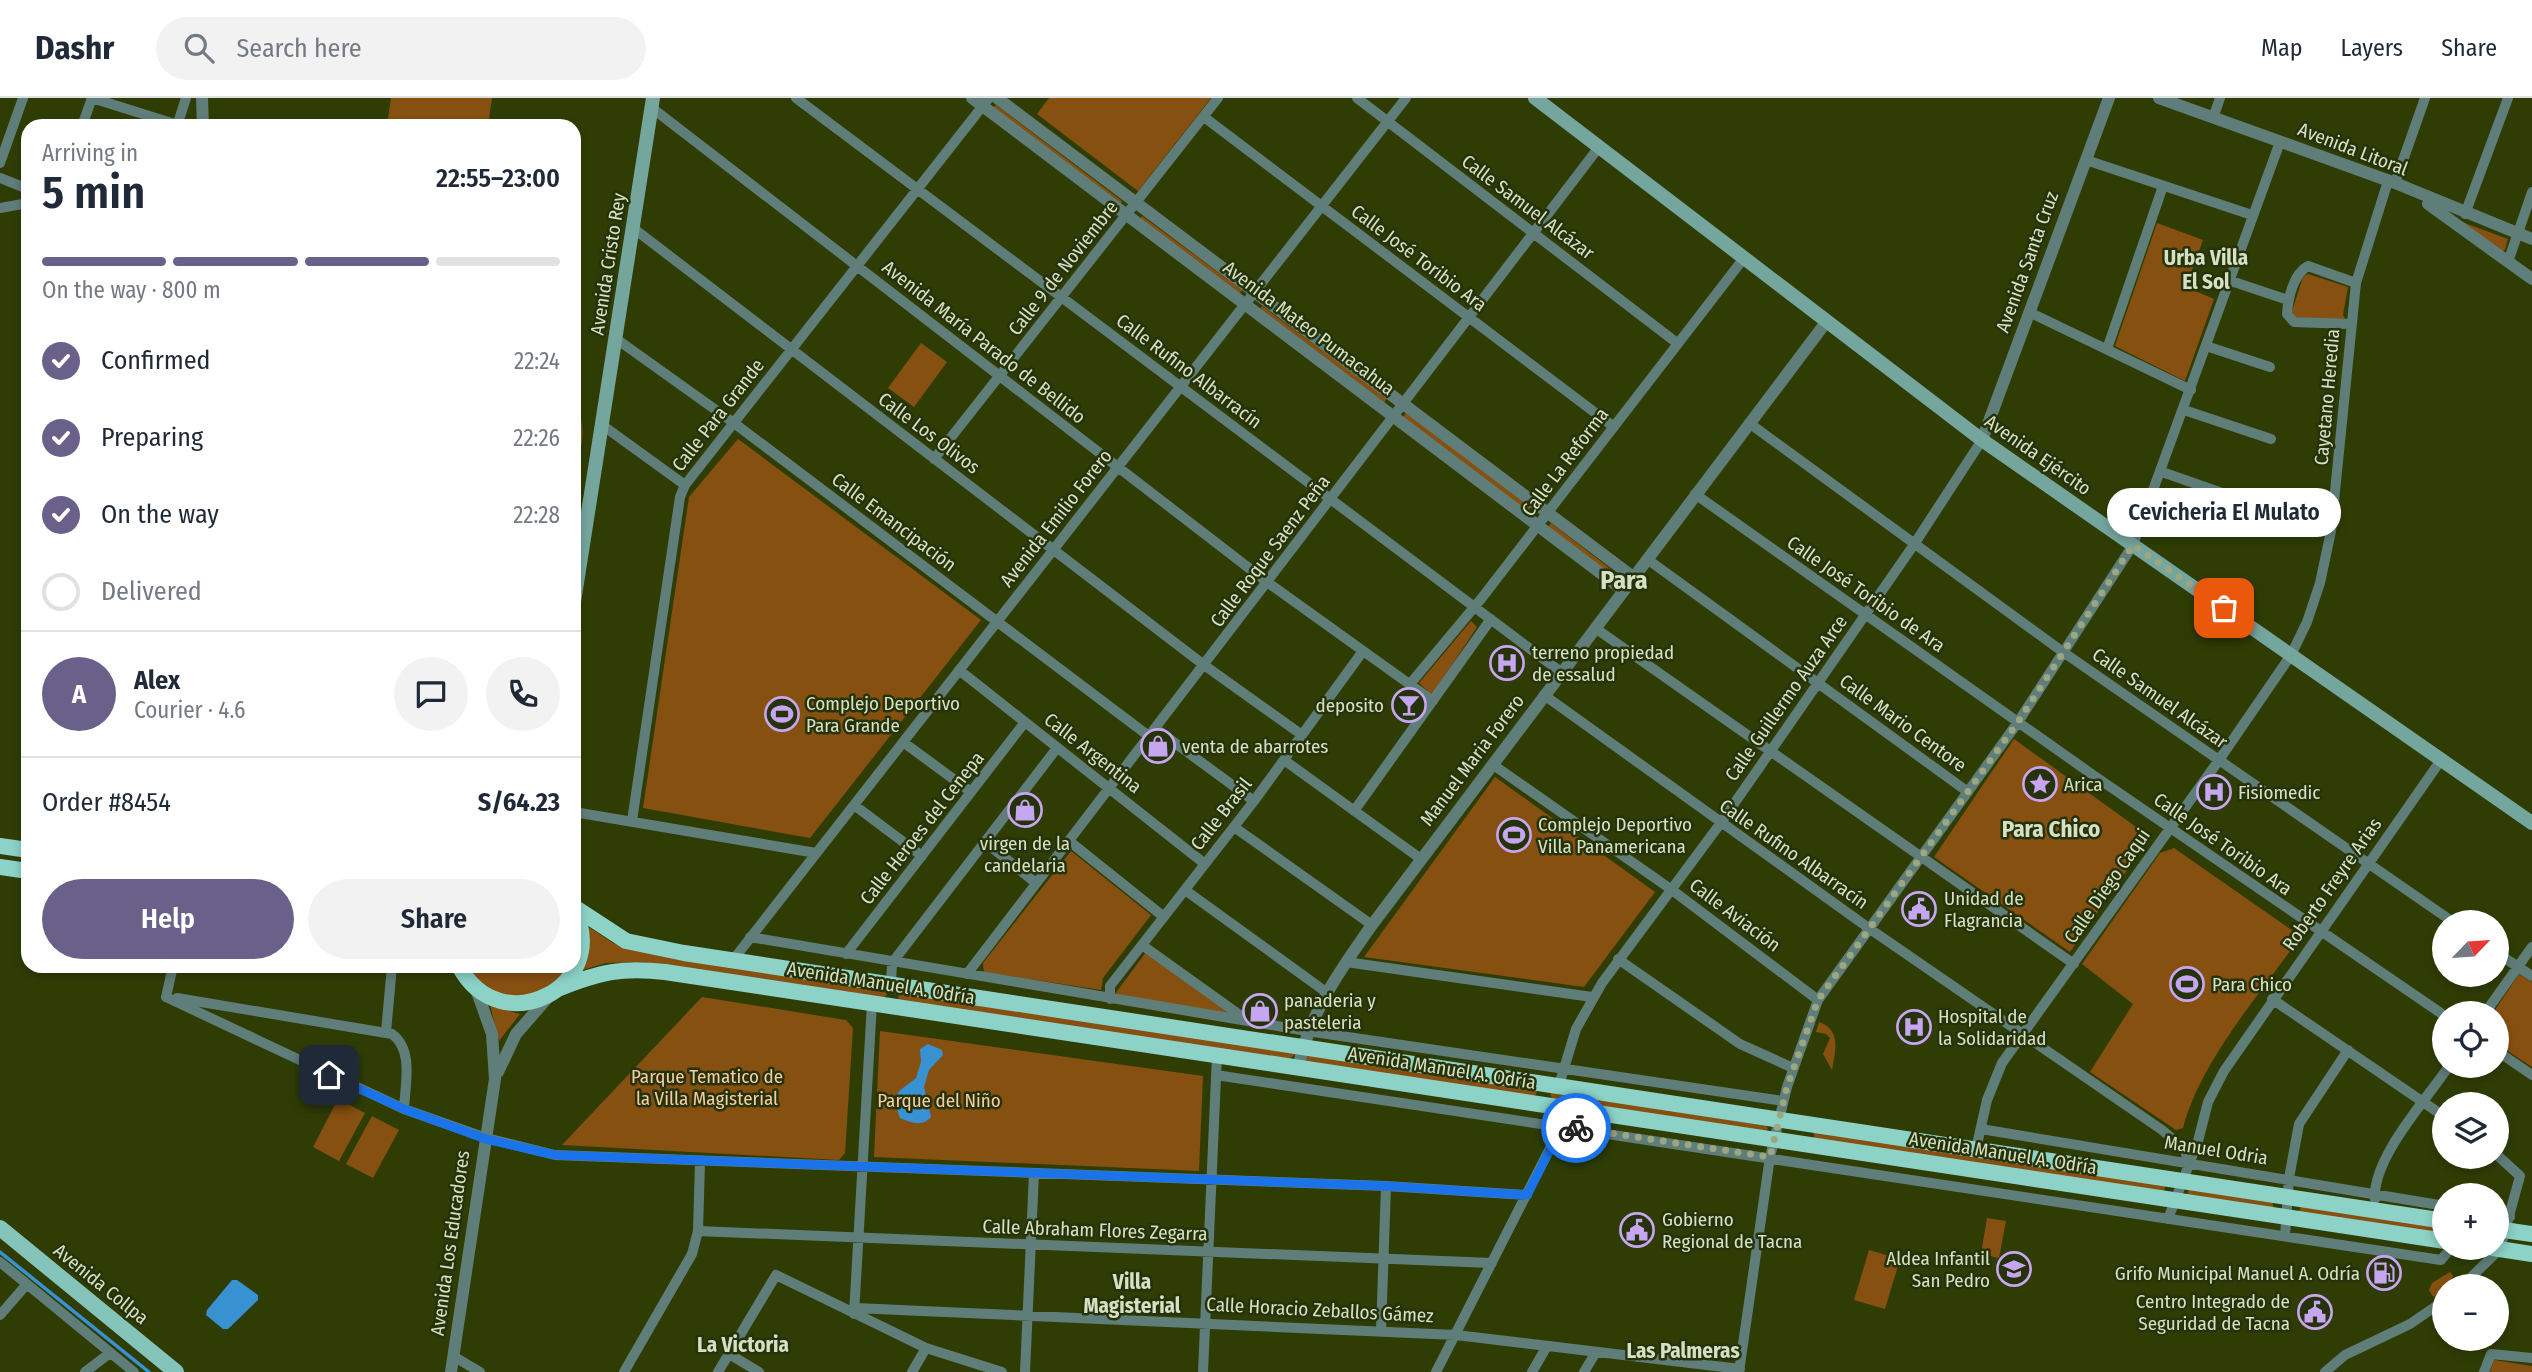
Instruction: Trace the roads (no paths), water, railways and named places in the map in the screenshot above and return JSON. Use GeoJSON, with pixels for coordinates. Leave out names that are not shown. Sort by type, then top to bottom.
{"type":"FeatureCollection","features":[{"type":"Feature","properties":{"kind":"highway"},"geometry":{"type":"LineString","coordinates":[[0,846],[21,849]]}},
{"type":"Feature","properties":{"kind":"highway"},"geometry":{"type":"LineString","coordinates":[[0,867],[21,870]]}},
{"type":"Feature","properties":{"kind":"highway","name":"Avenida Manuel A. Odría"},"geometry":{"type":"LineString","coordinates":[[581,913],[626,941],[733,960],[891,984],[1305,1039],[1552,1084],[1976,1149],[2288,1196],[2376,1202],[2432,1217]]}},
{"type":"Feature","properties":{"kind":"highway","name":"Avenida Manuel A. Odría"},"geometry":{"type":"LineString","coordinates":[[477,989],[496,1000],[518,1004],[603,971],[642,969],[2432,1239]]}},
{"type":"Feature","properties":{"kind":"highway"},"geometry":{"type":"LineString","coordinates":[[462,973],[477,989]]}},
{"type":"Feature","properties":{"kind":"highway"},"geometry":{"type":"LineString","coordinates":[[555,991],[571,973]]}},
{"type":"Feature","properties":{"kind":"highway"},"geometry":{"type":"LineString","coordinates":[[889,1005],[891,984]]}},
{"type":"Feature","properties":{"kind":"highway"},"geometry":{"type":"LineString","coordinates":[[1541,1104],[1552,1084]]}},
{"type":"Feature","properties":{"kind":"highway"},"geometry":{"type":"LineString","coordinates":[[2509,1227],[2532,1234]]}},
{"type":"Feature","properties":{"kind":"highway"},"geometry":{"type":"LineString","coordinates":[[2509,1250],[2532,1254]]}},
{"type":"Feature","properties":{"kind":"main road","name":"Avenida Ejército"},"geometry":{"type":"LineString","coordinates":[[1535,98],[1982,440],[2532,823]]}},
{"type":"Feature","properties":{"kind":"main road","name":"Avenida Cristo Rey"},"geometry":{"type":"LineString","coordinates":[[581,558],[652,103]]}},
{"type":"Feature","properties":{"kind":"main road","name":"Avenida Collpa"},"geometry":{"type":"LineString","coordinates":[[0,1228],[176,1372]]}},
{"type":"Feature","properties":{"kind":"street"},"geometry":{"type":"LineString","coordinates":[[0,163],[23,98]]}},
{"type":"Feature","properties":{"kind":"street"},"geometry":{"type":"LineString","coordinates":[[84,119],[92,98],[158,119]]}},
{"type":"Feature","properties":{"kind":"street"},"geometry":{"type":"LineString","coordinates":[[179,119],[186,98]]}},
{"type":"Feature","properties":{"kind":"street"},"geometry":{"type":"LineString","coordinates":[[202,98],[203,119]]}},
{"type":"Feature","properties":{"kind":"street","name":"Calle Rufino Albarracín"},"geometry":{"type":"LineString","coordinates":[[796,98],[1562,672]]}},
{"type":"Feature","properties":{"kind":"street","name":"Avenida Mateo Pumacahua"},"geometry":{"type":"LineString","coordinates":[[997,98],[1633,577]]}},
{"type":"Feature","properties":{"kind":"street","name":"Calle 9 de Noviembre"},"geometry":{"type":"LineString","coordinates":[[934,459],[1218,98]]}},
{"type":"Feature","properties":{"kind":"street","name":"Calle Samuel Alcázar"},"geometry":{"type":"LineString","coordinates":[[1357,98],[1677,343]]}},
{"type":"Feature","properties":{"kind":"street","name":"Avenida Emilio Forero"},"geometry":{"type":"LineString","coordinates":[[733,960],[1406,98]]}},
{"type":"Feature","properties":{"kind":"street","name":"Avenida Santa Cruz"},"geometry":{"type":"LineString","coordinates":[[1982,440],[2109,98]]}},
{"type":"Feature","properties":{"kind":"street","name":"Avenida Litoral"},"geometry":{"type":"LineString","coordinates":[[2159,98],[2391,182],[2532,239]]}},
{"type":"Feature","properties":{"kind":"street"},"geometry":{"type":"LineString","coordinates":[[2213,118],[2220,98]]}},
{"type":"Feature","properties":{"kind":"street"},"geometry":{"type":"LineString","coordinates":[[2465,214],[2508,98]]}},
{"type":"Feature","properties":{"kind":"street","name":"Cayetano Heredia"},"geometry":{"type":"LineString","coordinates":[[2291,655],[2314,603],[2332,531],[2356,283],[2422,99]]}},
{"type":"Feature","properties":{"kind":"street","name":"Calle Para Grande"},"geometry":{"type":"LineString","coordinates":[[632,821],[680,497],[685,485],[917,189],[981,101]]}},
{"type":"Feature","properties":{"kind":"street","name":"Avenida Mateo Pumacahua"},"geometry":{"type":"LineString","coordinates":[[981,101],[1127,215],[1623,590]]}},
{"type":"Feature","properties":{"kind":"street","name":"Avenida María Parado de Bellido"},"geometry":{"type":"LineString","coordinates":[[652,103],[1000,377],[1268,582],[1433,701]]}},
{"type":"Feature","properties":{"kind":"street","name":"Calle José Toribio Ara"},"geometry":{"type":"LineString","coordinates":[[1204,117],[1614,427]]}},
{"type":"Feature","properties":{"kind":"street"},"geometry":{"type":"LineString","coordinates":[[1739,1371],[1770,1157],[1793,1068],[1818,1000],[2018,722],[2133,545],[2162,472],[2228,280],[2280,142]]}},
{"type":"Feature","properties":{"kind":"street","name":"Calle Roque Saenz Peña"},"geometry":{"type":"LineString","coordinates":[[967,974],[1599,147]]}},
{"type":"Feature","properties":{"kind":"street"},"geometry":{"type":"LineString","coordinates":[[2086,160],[2252,215]]}},
{"type":"Feature","properties":{"kind":"street"},"geometry":{"type":"LineString","coordinates":[[0,178],[21,186]]}},
{"type":"Feature","properties":{"kind":"street"},"geometry":{"type":"LineString","coordinates":[[2106,349],[2163,186]]}},
{"type":"Feature","properties":{"kind":"street"},"geometry":{"type":"LineString","coordinates":[[2408,190],[2532,279]]}},
{"type":"Feature","properties":{"kind":"street"},"geometry":{"type":"LineString","coordinates":[[2508,262],[2532,192]]}},
{"type":"Feature","properties":{"kind":"street"},"geometry":{"type":"LineString","coordinates":[[0,208],[21,204]]}},
{"type":"Feature","properties":{"kind":"street","name":"Calle Los Olivos"},"geometry":{"type":"LineString","coordinates":[[633,228],[1204,665],[1302,734]]}},
{"type":"Feature","properties":{"kind":"street","name":"Calle La Reforma"},"geometry":{"type":"LineString","coordinates":[[1410,684],[1475,607],[1744,258]]}},
{"type":"Feature","properties":{"kind":"street"},"geometry":{"type":"LineString","coordinates":[[2351,324],[2294,323],[2287,314],[2288,300],[2298,274],[2308,266],[2356,283]]}},
{"type":"Feature","properties":{"kind":"street"},"geometry":{"type":"LineString","coordinates":[[2228,280],[2288,300]]}},
{"type":"Feature","properties":{"kind":"street"},"geometry":{"type":"LineString","coordinates":[[2029,312],[2191,390]]}},
{"type":"Feature","properties":{"kind":"street","name":"Manuel Maria Forero"},"geometry":{"type":"LineString","coordinates":[[1298,1068],[1305,1039],[1326,992],[1372,925],[1827,321]]}},
{"type":"Feature","properties":{"kind":"street","name":"Calle Emancipación"},"geometry":{"type":"LineString","coordinates":[[615,338],[734,423],[997,621],[1153,733],[1254,801]]}},
{"type":"Feature","properties":{"kind":"street"},"geometry":{"type":"LineString","coordinates":[[2206,346],[2270,367]]}},
{"type":"Feature","properties":{"kind":"street"},"geometry":{"type":"LineString","coordinates":[[2184,410],[2271,439]]}},
{"type":"Feature","properties":{"kind":"street","name":"Calle Samuel Alcázar"},"geometry":{"type":"LineString","coordinates":[[1749,423],[1913,546],[2436,910]]}},
{"type":"Feature","properties":{"kind":"street"},"geometry":{"type":"LineString","coordinates":[[602,425],[685,485]]}},
{"type":"Feature","properties":{"kind":"street","name":"Calle Guillermo Auza Arce"},"geometry":{"type":"LineString","coordinates":[[1552,1084],[1564,1067],[1576,1029],[1592,997],[1720,824],[1913,546],[1982,440]]}},
{"type":"Feature","properties":{"kind":"street"},"geometry":{"type":"LineString","coordinates":[[2162,472],[2332,531]]}},
{"type":"Feature","properties":{"kind":"street","name":"Calle José Toribio de Ara"},"geometry":{"type":"LineString","coordinates":[[1695,494],[2018,722]]}},
{"type":"Feature","properties":{"kind":"street","name":"Calle Mario Centore"},"geometry":{"type":"LineString","coordinates":[[1647,559],[1968,792]]}},
{"type":"Feature","properties":{"kind":"street"},"geometry":{"type":"LineString","coordinates":[[1354,811],[1491,619]]}},
{"type":"Feature","properties":{"kind":"street"},"geometry":{"type":"LineString","coordinates":[[1595,628],[2074,964]]}},
{"type":"Feature","properties":{"kind":"street","name":"Calle Brasil"},"geometry":{"type":"LineString","coordinates":[[1110,999],[1110,986],[1254,801],[1363,651]]}},
{"type":"Feature","properties":{"kind":"street","name":"Calle Diego Caqui"},"geometry":{"type":"LineString","coordinates":[[1976,1149],[1994,1078],[2022,1033],[2074,964],[2291,655]]}},
{"type":"Feature","properties":{"kind":"street","name":"Calle Argentina"},"geometry":{"type":"LineString","coordinates":[[959,670],[1205,864]]}},
{"type":"Feature","properties":{"kind":"street","name":"Calle Rufino Albarracín"},"geometry":{"type":"LineString","coordinates":[[1544,695],[1720,824],[2175,1139],[2185,1150],[2188,1164]]}},
{"type":"Feature","properties":{"kind":"street","name":"Calle Heroes del Cenepa"},"geometry":{"type":"LineString","coordinates":[[846,954],[1026,722]]}},
{"type":"Feature","properties":{"kind":"street","name":"Calle José Toribio Ara"},"geometry":{"type":"LineString","coordinates":[[2018,722],[2432,1007]]}},
{"type":"Feature","properties":{"kind":"street"},"geometry":{"type":"LineString","coordinates":[[903,742],[971,792]]}},
{"type":"Feature","properties":{"kind":"street"},"geometry":{"type":"LineString","coordinates":[[891,984],[892,963],[1057,748]]}},
{"type":"Feature","properties":{"kind":"street"},"geometry":{"type":"LineString","coordinates":[[1284,760],[1421,859]]}},
{"type":"Feature","properties":{"kind":"street","name":"Roberto Freyre Arias"},"geometry":{"type":"LineString","coordinates":[[2168,1219],[2214,1088],[2272,999],[2441,760]]}},
{"type":"Feature","properties":{"kind":"street","name":"Calle Aviación"},"geometry":{"type":"LineString","coordinates":[[1492,764],[1672,890],[1818,1000]]}},
{"type":"Feature","properties":{"kind":"street"},"geometry":{"type":"LineString","coordinates":[[853,805],[922,856]]}},
{"type":"Feature","properties":{"kind":"street"},"geometry":{"type":"LineString","coordinates":[[581,813],[816,853]]}},
{"type":"Feature","properties":{"kind":"street"},"geometry":{"type":"LineString","coordinates":[[1234,827],[1372,925]]}},
{"type":"Feature","properties":{"kind":"street"},"geometry":{"type":"LineString","coordinates":[[1069,841],[1164,917]]}},
{"type":"Feature","properties":{"kind":"street"},"geometry":{"type":"LineString","coordinates":[[985,842],[1037,883]]}},
{"type":"Feature","properties":{"kind":"street"},"geometry":{"type":"LineString","coordinates":[[1185,890],[1326,992]]}},
{"type":"Feature","properties":{"kind":"street","name":"Avenida Manuel A. Odría"},"geometry":{"type":"LineString","coordinates":[[750,937],[892,963],[1245,1019],[1305,1039],[1564,1067],[1783,1101]]}},
{"type":"Feature","properties":{"kind":"street"},"geometry":{"type":"LineString","coordinates":[[1142,944],[1245,1019]]}},
{"type":"Feature","properties":{"kind":"street"},"geometry":{"type":"LineString","coordinates":[[2494,1001],[2532,947]]}},
{"type":"Feature","properties":{"kind":"street"},"geometry":{"type":"LineString","coordinates":[[1618,959],[1740,1044],[1793,1068]]}},
{"type":"Feature","properties":{"kind":"street"},"geometry":{"type":"LineString","coordinates":[[1346,962],[1592,997]]}},
{"type":"Feature","properties":{"kind":"street"},"geometry":{"type":"LineString","coordinates":[[2510,962],[2532,976]]}},
{"type":"Feature","properties":{"kind":"street"},"geometry":{"type":"LineString","coordinates":[[166,996],[171,973]]}},
{"type":"Feature","properties":{"kind":"street"},"geometry":{"type":"LineString","coordinates":[[386,1032],[391,973]]}},
{"type":"Feature","properties":{"kind":"street","name":"Avenida Los Educadores"},"geometry":{"type":"LineString","coordinates":[[451,1372],[495,1079],[492,1034],[477,989]]}},
{"type":"Feature","properties":{"kind":"street","name":"Avenida Los Educadores"},"geometry":{"type":"LineString","coordinates":[[495,1079],[516,1034],[555,991]]}},
{"type":"Feature","properties":{"kind":"street"},"geometry":{"type":"LineString","coordinates":[[166,996],[386,1032],[397,1037],[406,1053],[404,1109]]}},
{"type":"Feature","properties":{"kind":"street"},"geometry":{"type":"LineString","coordinates":[[166,996],[404,1109],[486,1139],[555,1155],[700,1163],[1034,1172],[1386,1186],[1527,1195]]}},
{"type":"Feature","properties":{"kind":"street"},"geometry":{"type":"LineString","coordinates":[[2272,999],[2432,1107]]}},
{"type":"Feature","properties":{"kind":"street"},"geometry":{"type":"LineString","coordinates":[[855,1311],[872,1003]]}},
{"type":"Feature","properties":{"kind":"street"},"geometry":{"type":"LineString","coordinates":[[2285,1236],[2289,1178],[2299,1124],[2348,1050]]}},
{"type":"Feature","properties":{"kind":"street"},"geometry":{"type":"LineString","coordinates":[[1203,1372],[1217,1055]]}},
{"type":"Feature","properties":{"kind":"street"},"geometry":{"type":"LineString","coordinates":[[2509,1059],[2532,1075]]}},
{"type":"Feature","properties":{"kind":"street","name":"Avenida Manuel A. Odría"},"geometry":{"type":"LineString","coordinates":[[1216,1075],[2432,1259]]}},
{"type":"Feature","properties":{"kind":"street"},"geometry":{"type":"LineString","coordinates":[[2376,1202],[2376,1182],[2387,1157],[2441,1078]]}},
{"type":"Feature","properties":{"kind":"street"},"geometry":{"type":"LineString","coordinates":[[1436,1372],[1570,1109]]}},
{"type":"Feature","properties":{"kind":"street","name":"Manuel Odria"},"geometry":{"type":"LineString","coordinates":[[1981,1129],[2289,1178],[2376,1202],[2432,1205]]}},
{"type":"Feature","properties":{"kind":"street"},"geometry":{"type":"LineString","coordinates":[[624,1372],[692,1254],[698,1231],[700,1163]]}},
{"type":"Feature","properties":{"kind":"street"},"geometry":{"type":"LineString","coordinates":[[2509,1166],[2520,1176],[2509,1210]]}},
{"type":"Feature","properties":{"kind":"street"},"geometry":{"type":"LineString","coordinates":[[1026,1372],[1034,1172]]}},
{"type":"Feature","properties":{"kind":"street"},"geometry":{"type":"LineString","coordinates":[[1381,1331],[1386,1186]]}},
{"type":"Feature","properties":{"kind":"street","name":"Calle Abraham Flores Zegarra"},"geometry":{"type":"LineString","coordinates":[[698,1231],[860,1240],[1385,1257],[1492,1264]]}},
{"type":"Feature","properties":{"kind":"street"},"geometry":{"type":"LineString","coordinates":[[2473,1274],[2485,1260]]}},
{"type":"Feature","properties":{"kind":"street"},"geometry":{"type":"LineString","coordinates":[[0,1262],[134,1372]]}},
{"type":"Feature","properties":{"kind":"street"},"geometry":{"type":"LineString","coordinates":[[718,1372],[776,1275],[855,1311],[926,1348],[998,1371]]}},
{"type":"Feature","properties":{"kind":"street"},"geometry":{"type":"LineString","coordinates":[[0,1315],[27,1284]]}},
{"type":"Feature","properties":{"kind":"street"},"geometry":{"type":"LineString","coordinates":[[2325,1372],[2345,1355],[2410,1324],[2432,1309]]}},
{"type":"Feature","properties":{"kind":"street","name":"Calle Horacio Zeballos Gámez"},"geometry":{"type":"LineString","coordinates":[[855,1311],[1028,1313],[1456,1335],[1739,1371]]}},
{"type":"Feature","properties":{"kind":"street"},"geometry":{"type":"LineString","coordinates":[[1532,1372],[1547,1346]]}},
{"type":"Feature","properties":{"kind":"street"},"geometry":{"type":"LineString","coordinates":[[912,1372],[926,1348]]}},
{"type":"Feature","properties":{"kind":"street"},"geometry":{"type":"LineString","coordinates":[[1584,1372],[1596,1352]]}},
{"type":"Feature","properties":{"kind":"street"},"geometry":{"type":"LineString","coordinates":[[85,1372],[110,1353]]}},
{"type":"Feature","properties":{"kind":"street"},"geometry":{"type":"LineString","coordinates":[[729,1354],[759,1372]]}},
{"type":"Feature","properties":{"kind":"street"},"geometry":{"type":"LineString","coordinates":[[2484,1372],[2491,1354],[2532,1358]]}},
{"type":"Feature","properties":{"kind":"street"},"geometry":{"type":"LineString","coordinates":[[453,1356],[480,1372]]}},
{"type":"Feature","properties":{"kind":"street"},"geometry":{"type":"LineString","coordinates":[[1676,1372],[1681,1362]]}},
{"type":"Feature","properties":{"kind":"water"},"geometry":{"type":"Polygon","coordinates":[[[928,1044],[942,1050],[943,1055],[929,1070],[924,1087],[931,1117],[921,1123],[913,1123],[900,1118],[896,1097],[900,1090],[916,1078],[921,1062],[920,1049],[928,1044]]]}},
{"type":"Feature","properties":{"kind":"water"},"geometry":{"type":"Polygon","coordinates":[[[232,1280],[237,1280],[258,1295],[258,1300],[228,1329],[223,1329],[206,1315],[207,1310],[232,1280]]]}},
{"type":"Feature","properties":{"kind":"waterway"},"geometry":{"type":"LineString","coordinates":[[0,1252],[149,1372]]}},
{"type":"Feature","properties":{"kind":"place","name":"Cevicheria El Mulato"},"geometry":{"type":"Point","coordinates":[2224,608]}},
{"type":"Feature","properties":{"kind":"place","name":"terreno propiedad de essalud"},"geometry":{"type":"Point","coordinates":[1507,663]}},
{"type":"Feature","properties":{"kind":"place","name":"deposito"},"geometry":{"type":"Point","coordinates":[1409,705]}},
{"type":"Feature","properties":{"kind":"place","name":"Complejo Deportivo Para Grande"},"geometry":{"type":"Point","coordinates":[782,714]}},
{"type":"Feature","properties":{"kind":"place","name":"venta de abarrotes"},"geometry":{"type":"Point","coordinates":[1158,746]}},
{"type":"Feature","properties":{"kind":"place","name":"Arica"},"geometry":{"type":"Point","coordinates":[2040,784]}},
{"type":"Feature","properties":{"kind":"place","name":"Fisiomedic"},"geometry":{"type":"Point","coordinates":[2214,792]}},
{"type":"Feature","properties":{"kind":"place","name":"virgen de la candelaria"},"geometry":{"type":"Point","coordinates":[1025,810]}},
{"type":"Feature","properties":{"kind":"place","name":"Complejo Deportivo Villa Panamericana"},"geometry":{"type":"Point","coordinates":[1514,835]}},
{"type":"Feature","properties":{"kind":"place","name":"Unidad de Flagrancia"},"geometry":{"type":"Point","coordinates":[1919,909]}},
{"type":"Feature","properties":{"kind":"place","name":"Para Chico"},"geometry":{"type":"Point","coordinates":[2187,984]}},
{"type":"Feature","properties":{"kind":"place","name":"panaderia y pasteleria"},"geometry":{"type":"Point","coordinates":[1260,1011]}},
{"type":"Feature","properties":{"kind":"place","name":"Hospital de la Solidaridad"},"geometry":{"type":"Point","coordinates":[1914,1027]}},
{"type":"Feature","properties":{"kind":"place","name":"Gobierno Regional de Tacna"},"geometry":{"type":"Point","coordinates":[1637,1230]}},
{"type":"Feature","properties":{"kind":"place","name":"Aldea Infantil San Pedro"},"geometry":{"type":"Point","coordinates":[2014,1269]}},
{"type":"Feature","properties":{"kind":"place","name":"Grifo Municipal Manuel A. Odría"},"geometry":{"type":"Point","coordinates":[2384,1273]}},
{"type":"Feature","properties":{"kind":"place","name":"Centro Integrado de Seguridad de Tacna"},"geometry":{"type":"Point","coordinates":[2315,1312]}},
{"type":"Feature","properties":{"kind":"district","name":"Urba Villa El Sol"},"geometry":{"type":"Point","coordinates":[2206,270]}},
{"type":"Feature","properties":{"kind":"district","name":"Para"},"geometry":{"type":"Point","coordinates":[1624,580]}},
{"type":"Feature","properties":{"kind":"district","name":"Para Chico"},"geometry":{"type":"Point","coordinates":[2051,829]}},
{"type":"Feature","properties":{"kind":"district","name":"Villa Magisterial"},"geometry":{"type":"Point","coordinates":[1132,1294]}},
{"type":"Feature","properties":{"kind":"district","name":"La Victoria"},"geometry":{"type":"Point","coordinates":[743,1345]}},
{"type":"Feature","properties":{"kind":"district","name":"Las Palmeras"},"geometry":{"type":"Point","coordinates":[1683,1351]}},
{"type":"Feature","properties":{"kind":"park label","name":"Parque Tematico de la Villa Magisterial"},"geometry":{"type":"Point","coordinates":[707,1087]}},
{"type":"Feature","properties":{"kind":"park label","name":"Parque del Niño"},"geometry":{"type":"Point","coordinates":[939,1100]}}]}
